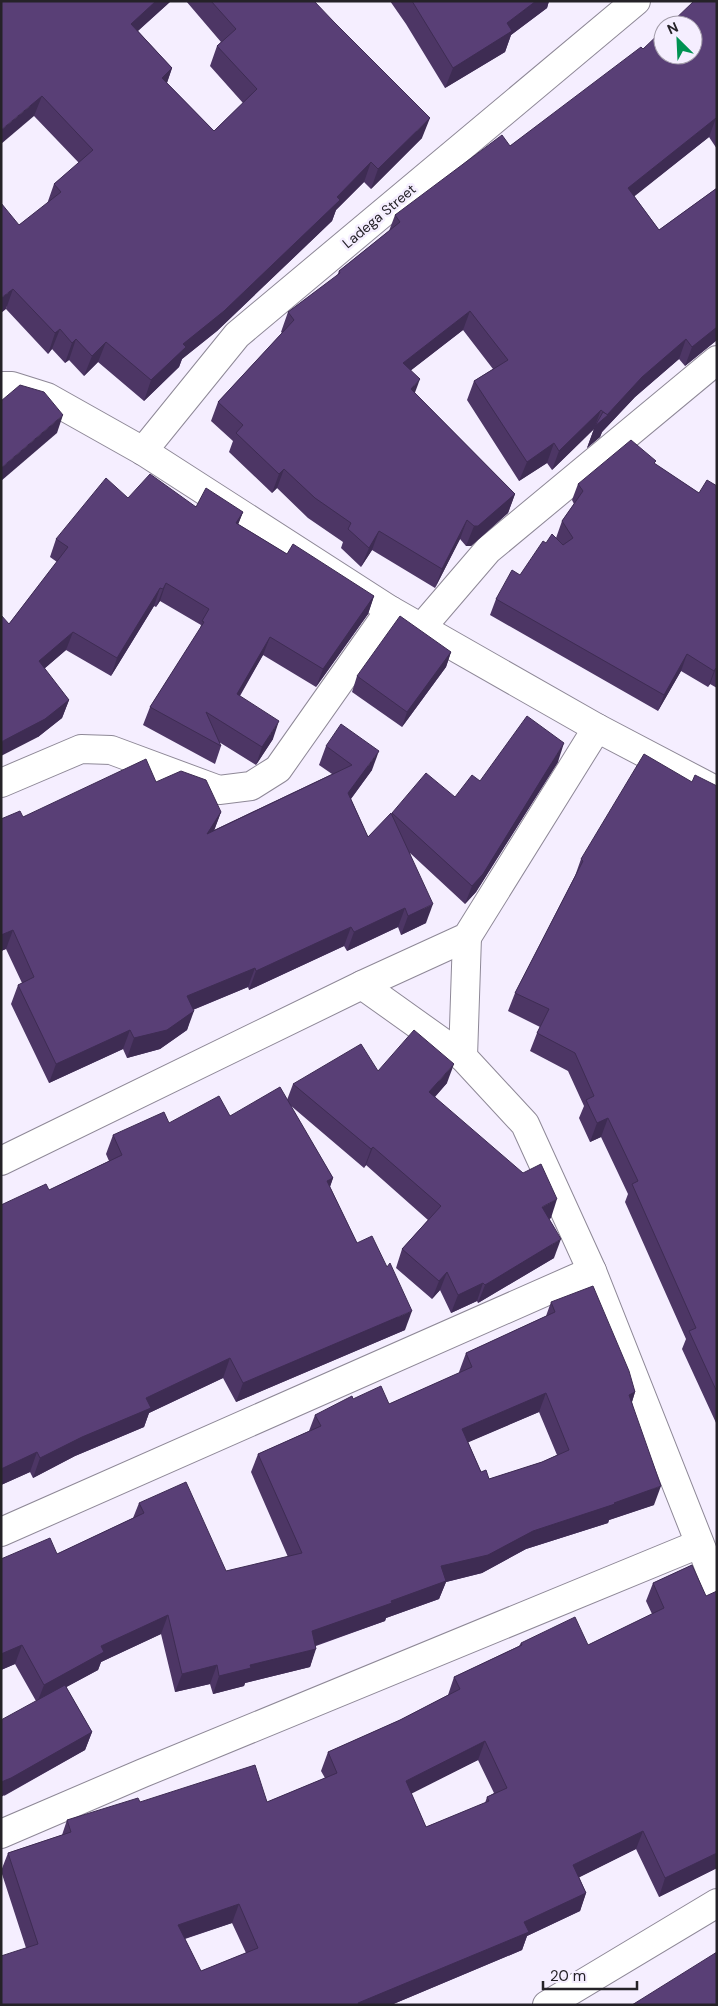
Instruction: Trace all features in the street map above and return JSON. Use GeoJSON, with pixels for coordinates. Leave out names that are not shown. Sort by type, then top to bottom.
{"type":"FeatureCollection","features":[{"type":"Feature","properties":{"kind":"street","name":"Ladega Street"},"geometry":{"type":"LineString","coordinates":[[143,451],[237,335],[636,1]]}},
{"type":"Feature","properties":{"kind":"street"},"geometry":{"type":"LineString","coordinates":[[422,627],[488,550],[717,360]]}},
{"type":"Feature","properties":{"kind":"street"},"geometry":{"type":"LineString","coordinates":[[1,386],[12,386],[47,397],[143,451],[390,610],[597,728],[717,791]]}},
{"type":"Feature","properties":{"kind":"street"},"geometry":{"type":"LineString","coordinates":[[1,783],[81,749],[111,750],[219,790],[251,786],[278,769],[390,610]]}},
{"type":"Feature","properties":{"kind":"street"},"geometry":{"type":"LineString","coordinates":[[463,1058],[467,938],[597,728]]}},
{"type":"Feature","properties":{"kind":"street"},"geometry":{"type":"LineString","coordinates":[[1,1161],[362,985],[467,938]]}},
{"type":"Feature","properties":{"kind":"street"},"geometry":{"type":"LineString","coordinates":[[362,985],[463,1058],[525,1124],[592,1271],[717,1587]]}},
{"type":"Feature","properties":{"kind":"street"},"geometry":{"type":"LineString","coordinates":[[1,1532],[592,1271]]}},
{"type":"Feature","properties":{"kind":"street"},"geometry":{"type":"LineString","coordinates":[[1,1834],[143,1773],[699,1544]]}},
{"type":"Feature","properties":{"kind":"street"},"geometry":{"type":"LineString","coordinates":[[547,2005],[717,1904]]}},
{"type":"Feature","properties":{"kind":"building"},"geometry":{"type":"Polygon","coordinates":[[[1,1],[156,1],[131,24],[172,68],[162,78],[214,131],[257,89],[217,46],[236,29],[211,1],[314,1],[430,118],[378,169],[371,162],[337,197],[340,200],[224,311],[183,344],[186,347],[151,380],[106,342],[92,356],[76,339],[72,343],[60,329],[55,333],[13,289],[1,298],[1,203],[19,225],[61,192],[54,184],[93,150],[42,96],[1,130],[1,1]]]}},
{"type":"Feature","properties":{"kind":"building"},"geometry":{"type":"Polygon","coordinates":[[[412,1],[536,1],[507,23],[512,31],[453,68],[412,1]]]}},
{"type":"Feature","properties":{"kind":"building"},"geometry":{"type":"Polygon","coordinates":[[[694,1],[717,1],[717,118],[628,188],[659,230],[717,188],[717,327],[692,347],[686,339],[642,377],[607,415],[601,410],[559,451],[554,443],[527,462],[474,381],[508,360],[470,311],[403,363],[420,379],[411,389],[515,494],[478,526],[474,526],[467,520],[442,569],[379,531],[369,548],[348,529],[351,523],[315,498],[284,469],[279,474],[236,433],[243,425],[218,402],[294,320],[288,312],[340,273],[339,271],[400,222],[395,215],[502,135],[510,146],[641,47],[643,49],[653,40],[653,65],[703,65],[703,15],[679,15],[694,1]]]}},
{"type":"Feature","properties":{"kind":"building"},"geometry":{"type":"Polygon","coordinates":[[[20,385],[44,392],[63,415],[1,468],[1,401],[20,385]]]}},
{"type":"Feature","properties":{"kind":"building"},"geometry":{"type":"Polygon","coordinates":[[[603,412],[608,415],[595,426],[603,412]]]}},
{"type":"Feature","properties":{"kind":"building"},"geometry":{"type":"Polygon","coordinates":[[[631,440],[656,461],[654,463],[699,493],[707,480],[717,486],[717,668],[714,671],[687,654],[664,695],[496,599],[512,570],[520,575],[543,541],[546,543],[552,534],[563,545],[573,538],[562,521],[583,491],[578,484],[631,440]]]}},
{"type":"Feature","properties":{"kind":"building"},"geometry":{"type":"Polygon","coordinates":[[[150,474],[196,507],[206,488],[243,512],[236,523],[287,554],[293,544],[374,596],[323,669],[270,637],[237,694],[279,721],[262,747],[206,712],[221,746],[150,707],[204,622],[202,621],[209,609],[166,583],[163,589],[160,588],[117,658],[73,632],[39,661],[69,700],[45,719],[1,742],[1,615],[9,624],[68,547],[56,539],[106,478],[128,498],[150,474]]]}},
{"type":"Feature","properties":{"kind":"building"},"geometry":{"type":"Polygon","coordinates":[[[400,616],[451,652],[407,712],[357,676],[400,616]]]}},
{"type":"Feature","properties":{"kind":"building"},"geometry":{"type":"Polygon","coordinates":[[[527,716],[564,743],[483,874],[472,886],[392,813],[426,773],[455,797],[472,775],[480,781],[527,716]]]}},
{"type":"Feature","properties":{"kind":"building"},"geometry":{"type":"Polygon","coordinates":[[[341,724],[379,751],[348,793],[368,837],[391,813],[433,904],[408,916],[405,908],[354,932],[351,927],[256,971],[255,968],[187,996],[194,1011],[167,1030],[134,1038],[130,1030],[56,1064],[18,985],[34,977],[13,930],[1,935],[1,819],[20,811],[23,817],[146,759],[156,782],[181,771],[206,780],[221,812],[207,834],[352,765],[326,746],[341,724]]]}},
{"type":"Feature","properties":{"kind":"building"},"geometry":{"type":"Polygon","coordinates":[[[644,754],[692,782],[695,775],[717,786],[717,1392],[689,1331],[696,1328],[632,1184],[638,1181],[608,1118],[597,1123],[586,1100],[594,1096],[575,1053],[537,1033],[549,1009],[515,993],[583,861],[581,859],[644,754]]]}},
{"type":"Feature","properties":{"kind":"building"},"geometry":{"type":"Polygon","coordinates":[[[414,1030],[454,1064],[429,1092],[523,1173],[541,1164],[557,1199],[542,1207],[561,1239],[485,1285],[483,1283],[458,1295],[447,1272],[439,1281],[402,1249],[441,1206],[373,1147],[371,1149],[293,1084],[361,1044],[378,1071],[414,1030]]]}},
{"type":"Feature","properties":{"kind":"building"},"geometry":{"type":"Polygon","coordinates":[[[280,1087],[333,1178],[327,1181],[357,1243],[372,1236],[387,1267],[390,1263],[412,1311],[243,1383],[230,1358],[146,1398],[151,1408],[82,1437],[40,1458],[37,1452],[1,1469],[1,1205],[46,1184],[49,1190],[122,1155],[113,1135],[164,1112],[169,1123],[219,1096],[230,1116],[280,1087]]]}},
{"type":"Feature","properties":{"kind":"building"},"geometry":{"type":"Polygon","coordinates":[[[593,1286],[629,1371],[635,1392],[629,1395],[661,1486],[615,1504],[533,1531],[488,1555],[441,1566],[446,1581],[391,1601],[392,1603],[312,1631],[316,1649],[250,1665],[251,1668],[219,1676],[217,1665],[182,1674],[168,1615],[101,1646],[104,1652],[44,1685],[22,1645],[1,1654],[1,1559],[50,1538],[57,1554],[144,1513],[139,1503],[186,1482],[226,1571],[302,1553],[258,1454],[321,1426],[315,1415],[352,1396],[353,1399],[381,1386],[389,1404],[472,1367],[466,1353],[555,1312],[551,1302],[593,1286]],[[546,1393],[462,1429],[481,1472],[486,1470],[489,1479],[542,1462],[569,1450],[546,1393]]]}},
{"type":"Feature","properties":{"kind":"building"},"geometry":{"type":"Polygon","coordinates":[[[692,1565],[706,1596],[717,1591],[717,1853],[665,1878],[643,1831],[573,1865],[586,1893],[524,1922],[529,1932],[358,2003],[359,2005],[1,2005],[1,1956],[38,1944],[8,1853],[71,1832],[67,1820],[138,1798],[140,1802],[255,1765],[267,1802],[337,1773],[328,1752],[400,1720],[460,1689],[454,1677],[522,1645],[521,1643],[575,1617],[588,1645],[664,1608],[653,1583],[692,1565]],[[485,1741],[406,1781],[426,1827],[489,1801],[487,1797],[507,1788],[485,1741]],[[239,1904],[178,1925],[201,1971],[258,1948],[239,1904]]]}},
{"type":"Feature","properties":{"kind":"building"},"geometry":{"type":"Polygon","coordinates":[[[65,1685],[92,1732],[1,1782],[1,1720],[65,1685]]]}},
{"type":"Feature","properties":{"kind":"building"},"geometry":{"type":"Polygon","coordinates":[[[717,1952],[717,2005],[632,2005],[717,1952]]]}}]}
